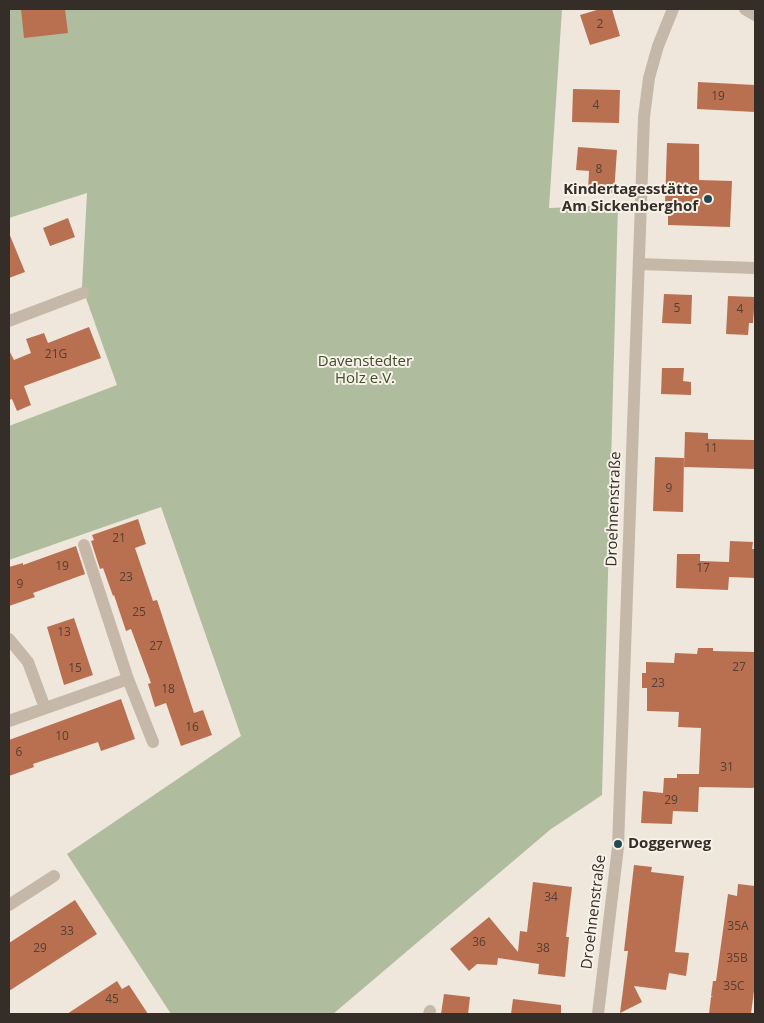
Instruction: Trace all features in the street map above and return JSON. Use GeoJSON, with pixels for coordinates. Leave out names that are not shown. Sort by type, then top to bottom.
{"type":"FeatureCollection","features":[{"type":"Feature","properties":{"kind":"street","name":"Droehnenstraße"},"geometry":{"type":"LineString","coordinates":[[598,1014],[618,847],[644,117],[649,78],[658,46],[673,9]]}},
{"type":"Feature","properties":{"kind":"street"},"geometry":{"type":"LineString","coordinates":[[745,9],[755,14]]}},
{"type":"Feature","properties":{"kind":"street"},"geometry":{"type":"LineString","coordinates":[[639,264],[755,268]]}},
{"type":"Feature","properties":{"kind":"street"},"geometry":{"type":"LineString","coordinates":[[9,321],[83,293]]}},
{"type":"Feature","properties":{"kind":"street"},"geometry":{"type":"LineString","coordinates":[[84,545],[128,679],[152,742]]}},
{"type":"Feature","properties":{"kind":"street"},"geometry":{"type":"LineString","coordinates":[[9,639],[28,662],[45,708]]}},
{"type":"Feature","properties":{"kind":"street"},"geometry":{"type":"LineString","coordinates":[[9,721],[128,679]]}},
{"type":"Feature","properties":{"kind":"street"},"geometry":{"type":"LineString","coordinates":[[9,906],[54,876]]}},
{"type":"Feature","properties":{"kind":"green space","name":"Davenstedter Holz e.V."},"geometry":{"type":"Polygon","coordinates":[[[9,9],[562,9],[549,208],[618,205],[602,795],[551,829],[333,1014],[171,1014],[67,854],[241,736],[161,507],[9,560],[9,426],[117,385],[82,287],[87,193],[9,218],[9,9]]]}},
{"type":"Feature","properties":{"kind":"building"},"geometry":{"type":"Polygon","coordinates":[[[21,9],[65,9],[68,33],[24,38],[21,9]]]}},
{"type":"Feature","properties":{"kind":"building"},"geometry":{"type":"Polygon","coordinates":[[[600,9],[612,9],[620,36],[590,45],[580,15],[600,9]]]}},
{"type":"Feature","properties":{"kind":"building"},"geometry":{"type":"Polygon","coordinates":[[[698,82],[755,85],[755,112],[697,109],[698,82]]]}},
{"type":"Feature","properties":{"kind":"building"},"geometry":{"type":"Polygon","coordinates":[[[573,89],[620,90],[619,123],[572,122],[573,89]]]}},
{"type":"Feature","properties":{"kind":"building"},"geometry":{"type":"Polygon","coordinates":[[[667,143],[699,144],[699,180],[732,181],[730,227],[668,225],[668,205],[665,205],[667,143]]]}},
{"type":"Feature","properties":{"kind":"building"},"geometry":{"type":"Polygon","coordinates":[[[578,147],[617,150],[614,193],[588,191],[589,171],[576,170],[578,147]]]}},
{"type":"Feature","properties":{"kind":"building"},"geometry":{"type":"Polygon","coordinates":[[[68,218],[75,237],[50,246],[43,228],[68,218]]]}},
{"type":"Feature","properties":{"kind":"building"},"geometry":{"type":"Polygon","coordinates":[[[9,233],[25,272],[9,278],[9,233]]]}},
{"type":"Feature","properties":{"kind":"building"},"geometry":{"type":"Polygon","coordinates":[[[664,294],[692,295],[691,324],[662,323],[664,294]]]}},
{"type":"Feature","properties":{"kind":"building"},"geometry":{"type":"Polygon","coordinates":[[[728,296],[755,297],[753,323],[749,323],[748,335],[726,334],[728,296]]]}},
{"type":"Feature","properties":{"kind":"building"},"geometry":{"type":"Polygon","coordinates":[[[89,327],[101,358],[24,386],[31,405],[17,411],[12,399],[9,400],[9,350],[14,360],[31,353],[26,339],[44,333],[48,343],[89,327]]]}},
{"type":"Feature","properties":{"kind":"building"},"geometry":{"type":"Polygon","coordinates":[[[662,368],[684,368],[683,381],[691,382],[691,395],[661,394],[662,368]]]}},
{"type":"Feature","properties":{"kind":"building"},"geometry":{"type":"Polygon","coordinates":[[[685,432],[708,433],[708,439],[755,440],[755,469],[684,467],[685,432]]]}},
{"type":"Feature","properties":{"kind":"building"},"geometry":{"type":"Polygon","coordinates":[[[655,457],[684,458],[683,512],[653,511],[655,457]]]}},
{"type":"Feature","properties":{"kind":"building"},"geometry":{"type":"Polygon","coordinates":[[[138,519],[146,544],[135,548],[153,601],[157,600],[194,713],[203,710],[212,735],[181,746],[166,703],[155,707],[148,684],[151,683],[131,629],[126,631],[114,595],[103,568],[100,569],[91,541],[94,540],[92,535],[138,519]]]}},
{"type":"Feature","properties":{"kind":"building"},"geometry":{"type":"Polygon","coordinates":[[[730,541],[753,542],[752,549],[755,549],[755,578],[729,577],[728,590],[676,588],[677,554],[700,554],[700,561],[729,562],[730,541]]]}},
{"type":"Feature","properties":{"kind":"building"},"geometry":{"type":"Polygon","coordinates":[[[76,546],[85,574],[33,593],[35,597],[9,606],[9,567],[23,563],[23,565],[76,546]]]}},
{"type":"Feature","properties":{"kind":"building"},"geometry":{"type":"Polygon","coordinates":[[[74,618],[93,675],[64,685],[47,627],[74,618]]]}},
{"type":"Feature","properties":{"kind":"building"},"geometry":{"type":"Polygon","coordinates":[[[698,648],[713,648],[713,651],[755,652],[755,786],[753,788],[699,787],[698,812],[673,811],[672,824],[641,823],[643,791],[663,793],[664,778],[677,778],[677,774],[699,774],[701,728],[678,727],[679,712],[647,711],[647,688],[642,688],[642,673],[646,673],[646,662],[674,663],[675,653],[697,654],[698,648]]]}},
{"type":"Feature","properties":{"kind":"building"},"geometry":{"type":"Polygon","coordinates":[[[121,699],[135,739],[101,751],[98,742],[33,764],[34,767],[9,776],[9,740],[121,699]]]}},
{"type":"Feature","properties":{"kind":"building"},"geometry":{"type":"Polygon","coordinates":[[[634,865],[652,867],[651,872],[684,876],[675,952],[689,953],[686,976],[669,973],[666,990],[634,986],[642,1002],[620,1013],[628,951],[624,951],[634,865]]]}},
{"type":"Feature","properties":{"kind":"building"},"geometry":{"type":"Polygon","coordinates":[[[533,882],[572,887],[566,937],[569,937],[565,977],[538,974],[539,964],[498,958],[497,965],[477,964],[469,971],[450,949],[489,917],[518,952],[520,931],[527,932],[533,882]]]}},
{"type":"Feature","properties":{"kind":"building"},"geometry":{"type":"Polygon","coordinates":[[[738,884],[755,886],[755,983],[751,1014],[709,1014],[711,997],[713,996],[711,996],[713,981],[716,981],[728,894],[737,896],[738,884]]]}},
{"type":"Feature","properties":{"kind":"building"},"geometry":{"type":"Polygon","coordinates":[[[75,900],[97,934],[9,991],[9,943],[75,900]]]}},
{"type":"Feature","properties":{"kind":"building"},"geometry":{"type":"Polygon","coordinates":[[[117,981],[122,989],[129,985],[148,1014],[67,1014],[117,981]]]}},
{"type":"Feature","properties":{"kind":"building"},"geometry":{"type":"Polygon","coordinates":[[[444,994],[470,997],[468,1014],[441,1014],[444,994]]]}},
{"type":"Feature","properties":{"kind":"building"},"geometry":{"type":"Polygon","coordinates":[[[513,999],[561,1005],[561,1014],[511,1014],[513,999]]]}},
{"type":"Feature","properties":{"kind":"place","name":"Kindertagesstätte Am Sickenberghof"},"geometry":{"type":"Point","coordinates":[708,199]}},
{"type":"Feature","properties":{"kind":"place","name":"Doggerweg"},"geometry":{"type":"Point","coordinates":[618,844]}}]}
